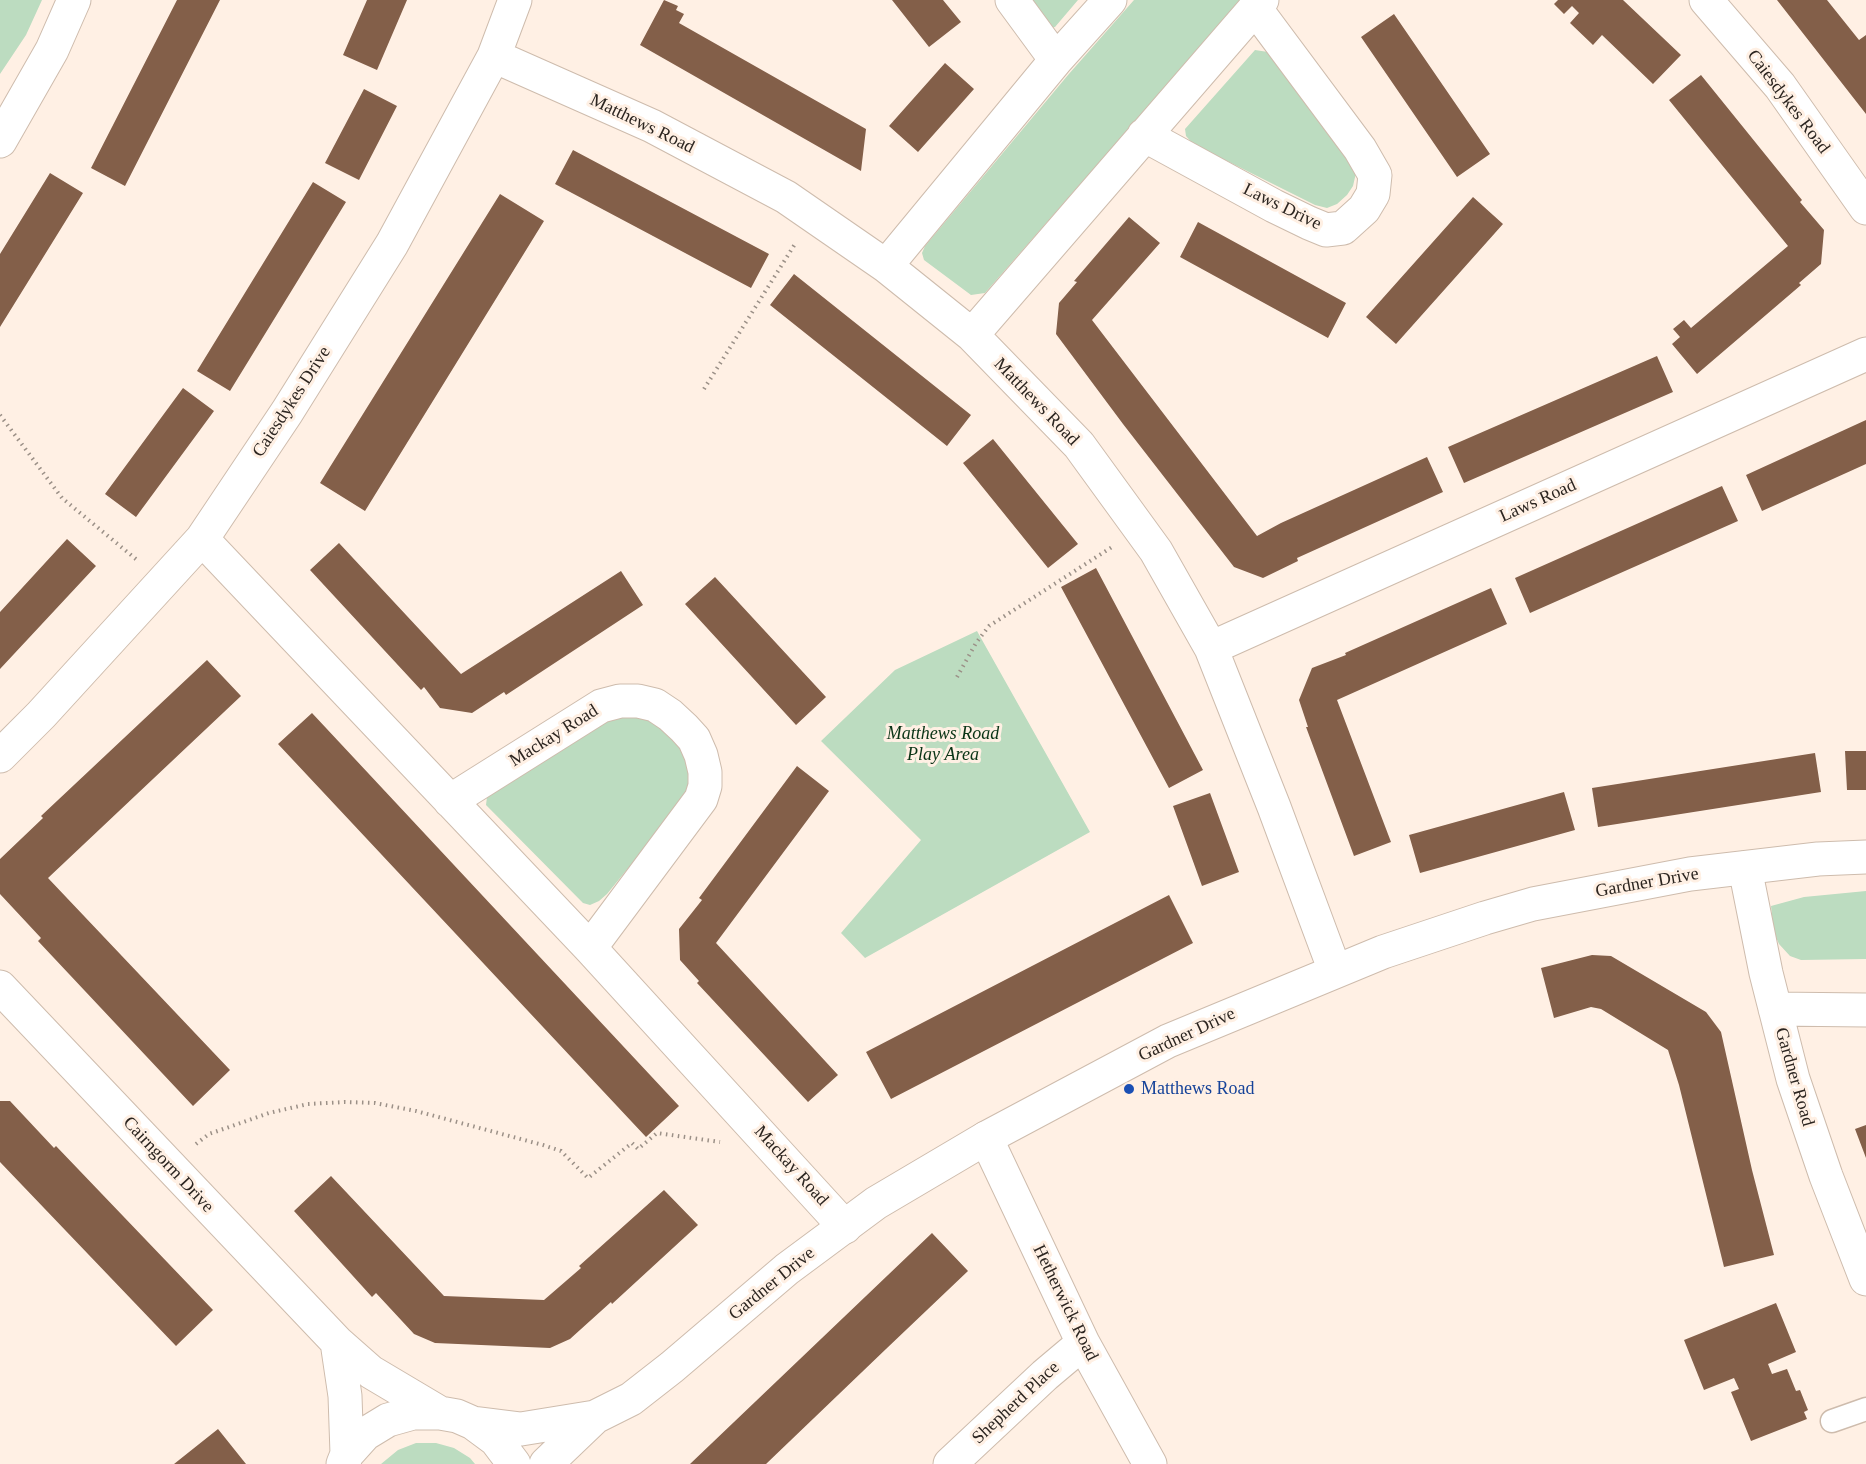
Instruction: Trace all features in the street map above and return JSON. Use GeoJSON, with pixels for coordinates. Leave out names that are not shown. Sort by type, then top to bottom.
{"type":"FeatureCollection","features":[{"type":"Feature","properties":{"kind":"street"},"geometry":{"type":"LineString","coordinates":[[0,140],[52,50],[74,0]]}},
{"type":"Feature","properties":{"kind":"street","name":"Caiesdykes Drive"},"geometry":{"type":"LineString","coordinates":[[0,756],[41,715],[202,539],[288,412],[392,244],[494,56],[514,0]]}},
{"type":"Feature","properties":{"kind":"street"},"geometry":{"type":"LineString","coordinates":[[1012,0],[1056,60]]}},
{"type":"Feature","properties":{"kind":"street"},"geometry":{"type":"LineString","coordinates":[[886,266],[1056,60],[1110,0]]}},
{"type":"Feature","properties":{"kind":"street","name":"Caiesdykes Road"},"geometry":{"type":"LineString","coordinates":[[1706,0],[1780,86],[1866,208]]}},
{"type":"Feature","properties":{"kind":"street","name":"Laws Drive"},"geometry":{"type":"LineString","coordinates":[[972,334],[1144,135],[1258,4],[1360,149],[1375,175],[1373,194],[1364,209],[1343,228],[1326,230],[1274,206],[1144,135]]}},
{"type":"Feature","properties":{"kind":"street","name":"Matthews Road"},"geometry":{"type":"LineString","coordinates":[[494,56],[652,126],[786,197],[886,266],[972,334],[1079,445],[1156,551],[1211,648],[1274,807],[1335,971]]}},
{"type":"Feature","properties":{"kind":"street","name":"Laws Road"},"geometry":{"type":"LineString","coordinates":[[1211,648],[1866,354]]}},
{"type":"Feature","properties":{"kind":"street","name":"Mackay Road"},"geometry":{"type":"LineString","coordinates":[[202,539],[590,948],[845,1227]]}},
{"type":"Feature","properties":{"kind":"street","name":"Mackay Road"},"geometry":{"type":"LineString","coordinates":[[450,801],[601,706],[620,701],[638,701],[656,705],[684,728],[694,739],[701,755],[705,772],[705,786],[701,799],[590,948]]}},
{"type":"Feature","properties":{"kind":"street","name":"Gardner Drive"},"geometry":{"type":"LineString","coordinates":[[546,1464],[596,1417],[631,1399],[787,1269],[876,1203],[986,1138],[1168,1041],[1402,945],[1533,904],[1690,874],[1818,859],[1866,857]]}},
{"type":"Feature","properties":{"kind":"street","name":"Gardner Road"},"geometry":{"type":"LineString","coordinates":[[1745,868],[1758,937],[1793,1079],[1808,1127],[1866,1279]]}},
{"type":"Feature","properties":{"kind":"street","name":"Cairngorm Drive"},"geometry":{"type":"LineString","coordinates":[[1,989],[337,1342],[371,1372],[440,1413]]}},
{"type":"Feature","properties":{"kind":"street"},"geometry":{"type":"LineString","coordinates":[[1775,1009],[1866,1010]]}},
{"type":"Feature","properties":{"kind":"street","name":"Hetherwick Road"},"geometry":{"type":"LineString","coordinates":[[986,1138],[1083,1343],[1150,1464]]}},
{"type":"Feature","properties":{"kind":"street"},"geometry":{"type":"LineString","coordinates":[[337,1342],[345,1396],[345,1459]]}},
{"type":"Feature","properties":{"kind":"street","name":"Shepherd Place"},"geometry":{"type":"LineString","coordinates":[[950,1464],[1045,1375],[1083,1343]]}},
{"type":"Feature","properties":{"kind":"street"},"geometry":{"type":"LineString","coordinates":[[345,1459],[365,1434],[388,1420],[413,1413],[440,1413],[457,1416],[473,1423],[496,1440],[514,1464]]}},
{"type":"Feature","properties":{"kind":"street","name":"Gardner Drive"},"geometry":{"type":"LineString","coordinates":[[473,1423],[521,1429],[596,1417]]}},
{"type":"Feature","properties":{"kind":"lane"},"geometry":{"type":"LineString","coordinates":[[1833,1421],[1866,1409]]}},
{"type":"Feature","properties":{"kind":"path"},"geometry":{"type":"LineString","coordinates":[[704,389],[814,216]]}},
{"type":"Feature","properties":{"kind":"path"},"geometry":{"type":"LineString","coordinates":[[0,415],[62,498],[163,581]]}},
{"type":"Feature","properties":{"kind":"path"},"geometry":{"type":"LineString","coordinates":[[957,676],[989,626],[1140,529]]}},
{"type":"Feature","properties":{"kind":"path"},"geometry":{"type":"LineString","coordinates":[[169,1167],[209,1134],[270,1113],[308,1104],[375,1103],[416,1111],[561,1151],[588,1178],[632,1143],[638,1149],[657,1133],[735,1144],[756,1128]]}},
{"type":"Feature","properties":{"kind":"green space"},"geometry":{"type":"Polygon","coordinates":[[[0,0],[42,0],[26,35],[0,74],[0,0]]]}},
{"type":"Feature","properties":{"kind":"green space"},"geometry":{"type":"Polygon","coordinates":[[[1029,0],[1078,0],[1055,27],[1050,28],[1029,0]]]}},
{"type":"Feature","properties":{"kind":"green space"},"geometry":{"type":"Polygon","coordinates":[[[1134,0],[1241,0],[985,293],[971,295],[924,260],[922,253],[925,246],[1134,0]]]}},
{"type":"Feature","properties":{"kind":"green space"},"geometry":{"type":"Polygon","coordinates":[[[1255,50],[1268,52],[1352,159],[1356,173],[1353,186],[1337,204],[1327,208],[1315,205],[1193,144],[1186,136],[1185,129],[1255,50]]]}},
{"type":"Feature","properties":{"kind":"green space","name":"Matthews Road Play Area"},"geometry":{"type":"Polygon","coordinates":[[[977,631],[1090,832],[865,958],[841,933],[921,840],[821,741],[895,670],[977,631]]]}},
{"type":"Feature","properties":{"kind":"green space"},"geometry":{"type":"Polygon","coordinates":[[[646,711],[694,763],[687,796],[607,894],[590,905],[583,903],[486,805],[487,797],[491,789],[609,713],[646,711]]]}},
{"type":"Feature","properties":{"kind":"green space"},"geometry":{"type":"Polygon","coordinates":[[[1866,891],[1866,959],[1801,960],[1790,956],[1779,944],[1774,933],[1771,906],[1804,897],[1866,891]]]}},
{"type":"Feature","properties":{"kind":"green space"},"geometry":{"type":"Polygon","coordinates":[[[416,1443],[436,1443],[454,1448],[475,1464],[381,1464],[398,1450],[416,1443]]]}},
{"type":"Feature","properties":{"kind":"building"},"geometry":{"type":"Polygon","coordinates":[[[177,0],[220,0],[125,186],[91,168],[177,0]]]}},
{"type":"Feature","properties":{"kind":"building"},"geometry":{"type":"Polygon","coordinates":[[[367,0],[407,0],[377,70],[343,55],[367,0]]]}},
{"type":"Feature","properties":{"kind":"building"},"geometry":{"type":"Polygon","coordinates":[[[664,0],[678,6],[676,10],[684,14],[679,23],[866,129],[861,171],[640,45],[664,0]]]}},
{"type":"Feature","properties":{"kind":"building"},"geometry":{"type":"Polygon","coordinates":[[[892,0],[943,0],[961,22],[929,47],[892,0]]]}},
{"type":"Feature","properties":{"kind":"building"},"geometry":{"type":"Polygon","coordinates":[[[1558,0],[1623,0],[1681,55],[1653,84],[1602,35],[1593,45],[1570,23],[1579,13],[1572,6],[1564,14],[1554,4],[1558,0]]]}},
{"type":"Feature","properties":{"kind":"building"},"geometry":{"type":"Polygon","coordinates":[[[1777,0],[1827,0],[1859,40],[1866,35],[1866,114],[1777,0]]]}},
{"type":"Feature","properties":{"kind":"building"},"geometry":{"type":"Polygon","coordinates":[[[1394,14],[1490,154],[1457,177],[1361,37],[1394,14]]]}},
{"type":"Feature","properties":{"kind":"building"},"geometry":{"type":"Polygon","coordinates":[[[945,63],[974,89],[918,152],[889,126],[945,63]]]}},
{"type":"Feature","properties":{"kind":"building"},"geometry":{"type":"Polygon","coordinates":[[[1701,75],[1824,230],[1821,264],[1799,283],[1801,285],[1697,374],[1672,344],[1680,337],[1673,329],[1684,320],[1691,328],[1788,246],[1669,100],[1701,75]]]}},
{"type":"Feature","properties":{"kind":"building"},"geometry":{"type":"Polygon","coordinates":[[[364,89],[397,106],[359,180],[325,163],[364,89]]]}},
{"type":"Feature","properties":{"kind":"building"},"geometry":{"type":"Polygon","coordinates":[[[573,150],[769,254],[751,288],[555,184],[573,150]]]}},
{"type":"Feature","properties":{"kind":"building"},"geometry":{"type":"Polygon","coordinates":[[[50,173],[83,193],[0,327],[0,254],[50,173]]]}},
{"type":"Feature","properties":{"kind":"building"},"geometry":{"type":"Polygon","coordinates":[[[313,182],[346,202],[230,391],[197,371],[313,182]]]}},
{"type":"Feature","properties":{"kind":"building"},"geometry":{"type":"Polygon","coordinates":[[[500,194],[544,221],[365,511],[320,483],[500,194]]]}},
{"type":"Feature","properties":{"kind":"building"},"geometry":{"type":"Polygon","coordinates":[[[1473,197],[1503,224],[1396,344],[1366,317],[1473,197]]]}},
{"type":"Feature","properties":{"kind":"building"},"geometry":{"type":"Polygon","coordinates":[[[1129,217],[1160,243],[1092,320],[1257,536],[1427,457],[1443,492],[1297,558],[1298,561],[1263,578],[1234,567],[1056,334],[1059,303],[1077,282],[1074,281],[1129,217]]]}},
{"type":"Feature","properties":{"kind":"building"},"geometry":{"type":"Polygon","coordinates":[[[1198,222],[1346,303],[1328,338],[1180,257],[1198,222]]]}},
{"type":"Feature","properties":{"kind":"building"},"geometry":{"type":"Polygon","coordinates":[[[794,274],[971,415],[947,446],[770,305],[794,274]]]}},
{"type":"Feature","properties":{"kind":"building"},"geometry":{"type":"Polygon","coordinates":[[[1657,356],[1673,392],[1464,483],[1448,447],[1657,356]]]}},
{"type":"Feature","properties":{"kind":"building"},"geometry":{"type":"Polygon","coordinates":[[[183,388],[214,411],[136,517],[105,494],[183,388]]]}},
{"type":"Feature","properties":{"kind":"building"},"geometry":{"type":"Polygon","coordinates":[[[1866,420],[1866,464],[1762,511],[1746,475],[1866,420]]]}},
{"type":"Feature","properties":{"kind":"building"},"geometry":{"type":"Polygon","coordinates":[[[993,439],[1078,544],[1048,568],[963,463],[993,439]]]}},
{"type":"Feature","properties":{"kind":"building"},"geometry":{"type":"Polygon","coordinates":[[[1722,486],[1738,521],[1530,613],[1515,578],[1722,486]]]}},
{"type":"Feature","properties":{"kind":"building"},"geometry":{"type":"Polygon","coordinates":[[[67,539],[96,566],[0,669],[0,612],[67,539]]]}},
{"type":"Feature","properties":{"kind":"building"},"geometry":{"type":"Polygon","coordinates":[[[339,543],[461,674],[621,571],[643,605],[506,695],[504,692],[472,713],[440,708],[424,687],[421,690],[310,570],[339,543]]]}},
{"type":"Feature","properties":{"kind":"building"},"geometry":{"type":"Polygon","coordinates":[[[1096,568],[1203,770],[1169,788],[1061,587],[1096,568]]]}},
{"type":"Feature","properties":{"kind":"building"},"geometry":{"type":"Polygon","coordinates":[[[715,577],[826,697],[796,725],[685,604],[715,577]]]}},
{"type":"Feature","properties":{"kind":"building"},"geometry":{"type":"Polygon","coordinates":[[[1491,588],[1507,624],[1337,700],[1391,842],[1354,856],[1306,727],[1308,727],[1299,700],[1312,668],[1346,655],[1345,653],[1491,588]]]}},
{"type":"Feature","properties":{"kind":"building"},"geometry":{"type":"Polygon","coordinates":[[[207,660],[241,696],[48,878],[230,1070],[193,1106],[38,941],[41,938],[0,894],[0,859],[43,818],[41,816],[207,660]]]}},
{"type":"Feature","properties":{"kind":"building"},"geometry":{"type":"Polygon","coordinates":[[[312,713],[679,1106],[646,1137],[278,744],[312,713]]]}},
{"type":"Feature","properties":{"kind":"building"},"geometry":{"type":"Polygon","coordinates":[[[1845,751],[1866,751],[1866,790],[1847,790],[1845,751]]]}},
{"type":"Feature","properties":{"kind":"building"},"geometry":{"type":"Polygon","coordinates":[[[1815,753],[1821,792],[1598,827],[1592,788],[1815,753]]]}},
{"type":"Feature","properties":{"kind":"building"},"geometry":{"type":"Polygon","coordinates":[[[797,766],[829,791],[716,943],[838,1075],[808,1102],[697,983],[699,981],[680,960],[679,929],[702,900],[699,898],[797,766]]]}},
{"type":"Feature","properties":{"kind":"building"},"geometry":{"type":"Polygon","coordinates":[[[1564,792],[1575,830],[1420,873],[1409,835],[1564,792]]]}},
{"type":"Feature","properties":{"kind":"building"},"geometry":{"type":"Polygon","coordinates":[[[1210,793],[1239,872],[1202,886],[1173,806],[1210,793]]]}},
{"type":"Feature","properties":{"kind":"building"},"geometry":{"type":"Polygon","coordinates":[[[1169,895],[1193,943],[891,1099],[866,1052],[1169,895]]]}},
{"type":"Feature","properties":{"kind":"building"},"geometry":{"type":"Polygon","coordinates":[[[1592,955],[1611,956],[1706,1012],[1721,1032],[1774,1255],[1724,1267],[1679,1085],[1668,1050],[1601,1009],[1591,1007],[1554,1018],[1541,968],[1592,955]]]}},
{"type":"Feature","properties":{"kind":"building"},"geometry":{"type":"Polygon","coordinates":[[[0,1101],[10,1101],[54,1148],[56,1146],[213,1310],[176,1346],[0,1162],[0,1101]]]}},
{"type":"Feature","properties":{"kind":"building"},"geometry":{"type":"Polygon","coordinates":[[[1866,1125],[1866,1158],[1855,1129],[1866,1125]]]}},
{"type":"Feature","properties":{"kind":"building"},"geometry":{"type":"Polygon","coordinates":[[[331,1176],[444,1296],[544,1300],[664,1190],[698,1225],[570,1339],[550,1348],[435,1343],[414,1334],[376,1293],[372,1297],[294,1211],[331,1176]]]}},
{"type":"Feature","properties":{"kind":"building"},"geometry":{"type":"Polygon","coordinates":[[[932,1233],[968,1271],[766,1464],[690,1464],[932,1233]]]}},
{"type":"Feature","properties":{"kind":"building"},"geometry":{"type":"Polygon","coordinates":[[[1776,1303],[1796,1352],[1768,1364],[1772,1374],[1787,1369],[1796,1391],[1800,1390],[1808,1410],[1804,1412],[1807,1419],[1751,1441],[1731,1392],[1739,1389],[1734,1378],[1704,1390],[1684,1340],[1776,1303]]]}},
{"type":"Feature","properties":{"kind":"building"},"geometry":{"type":"Polygon","coordinates":[[[218,1429],[246,1464],[174,1464],[218,1429]]]}},
{"type":"Feature","properties":{"kind":"place","name":"Matthews Road"},"geometry":{"type":"Point","coordinates":[1129,1089]}}]}
